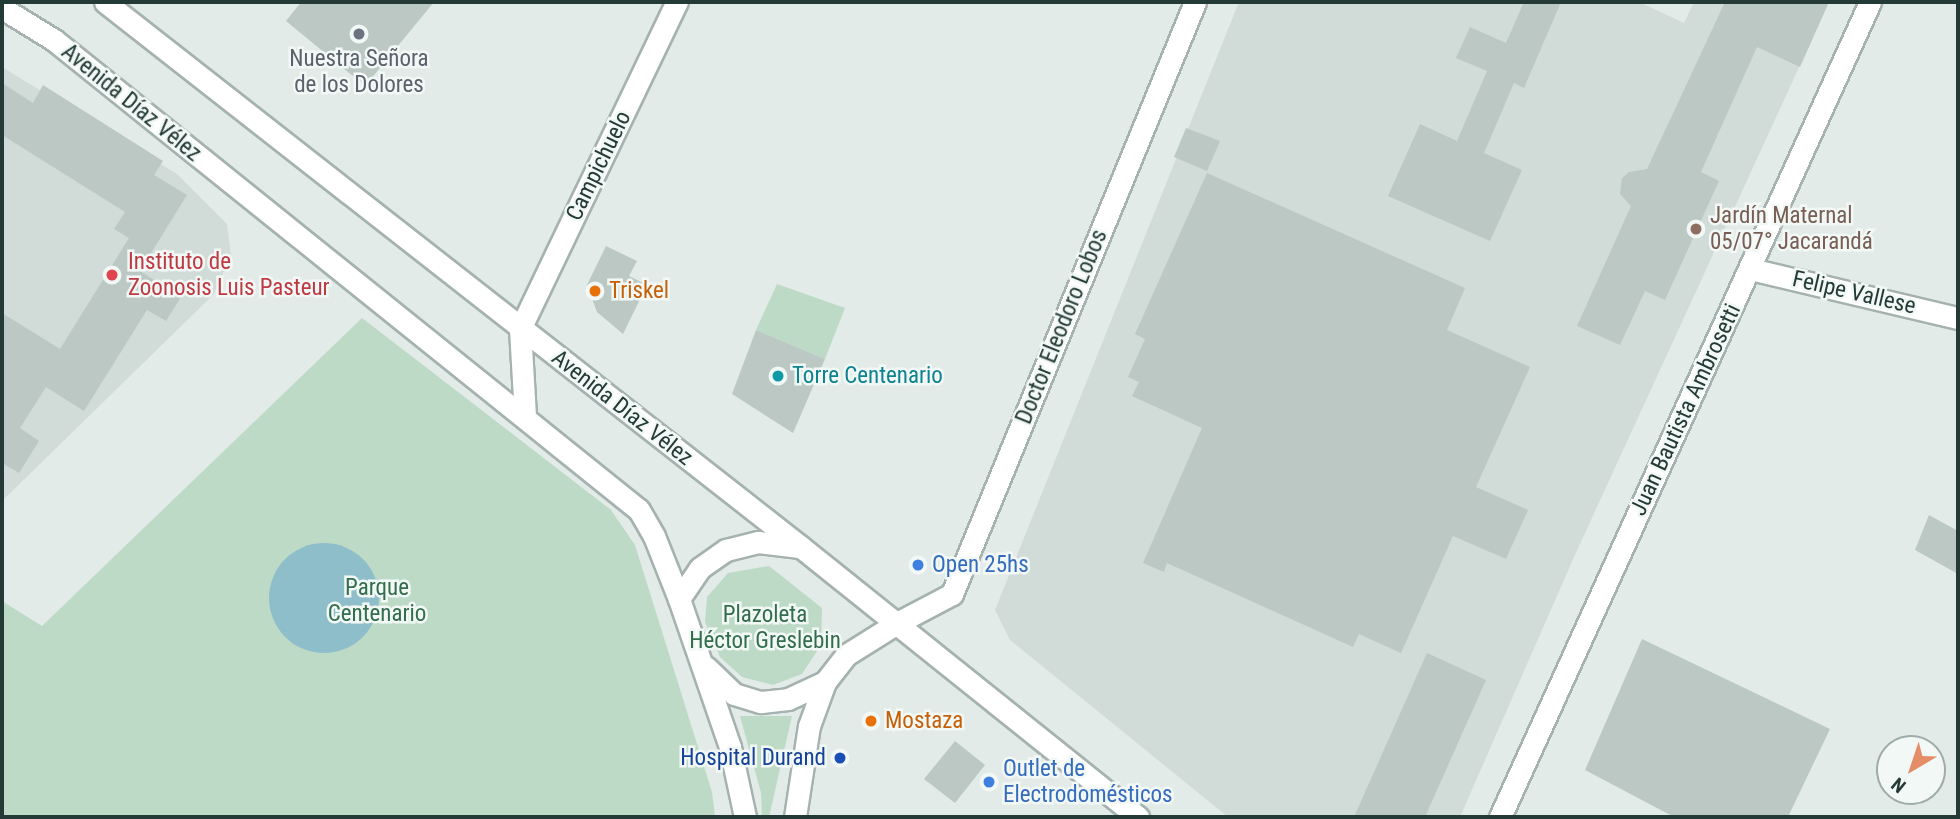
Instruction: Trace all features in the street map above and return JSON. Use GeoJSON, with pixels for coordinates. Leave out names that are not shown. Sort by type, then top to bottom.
{"type":"FeatureCollection","features":[{"type":"Feature","properties":{"kind":"main road","name":"Avenida Díaz Vélez"},"geometry":{"type":"LineString","coordinates":[[105,2],[801,547],[1138,817]]}},
{"type":"Feature","properties":{"kind":"main road","name":"Campichuelo"},"geometry":{"type":"LineString","coordinates":[[520,329],[677,2]]}},
{"type":"Feature","properties":{"kind":"main road","name":"Doctor Eleodoro Lobos"},"geometry":{"type":"LineString","coordinates":[[897,623],[952,594],[1195,2]]}},
{"type":"Feature","properties":{"kind":"main road","name":"Juan Bautista Ambrosetti"},"geometry":{"type":"LineString","coordinates":[[1500,817],[1870,2]]}},
{"type":"Feature","properties":{"kind":"main road","name":"Avenida Díaz Vélez"},"geometry":{"type":"LineString","coordinates":[[2,8],[54,40],[308,247],[525,416],[639,510],[654,536],[679,599]]}},
{"type":"Feature","properties":{"kind":"main road","name":"Felipe Vallese"},"geometry":{"type":"LineString","coordinates":[[1750,269],[1958,318]]}},
{"type":"Feature","properties":{"kind":"main road"},"geometry":{"type":"LineString","coordinates":[[520,329],[525,416]]}},
{"type":"Feature","properties":{"kind":"main road"},"geometry":{"type":"LineString","coordinates":[[745,817],[730,747],[679,599],[705,562],[735,546],[767,542],[801,547]]}},
{"type":"Feature","properties":{"kind":"main road"},"geometry":{"type":"LineString","coordinates":[[694,648],[719,683],[746,698],[780,701],[805,693],[825,682],[857,646],[897,623]]}},
{"type":"Feature","properties":{"kind":"main road"},"geometry":{"type":"LineString","coordinates":[[795,817],[809,726],[825,682]]}},
{"type":"Feature","properties":{"kind":"shaded area"},"geometry":{"type":"Polygon","coordinates":[[[1239,2],[1639,2],[1684,23],[1694,2],[1829,2],[1574,557],[1460,817],[1228,817],[1010,640],[995,610],[1239,2]]]}},
{"type":"Feature","properties":{"kind":"shaded area","name":"Instituto de Zoonosis Luis Pasteur"},"geometry":{"type":"Polygon","coordinates":[[[2,67],[177,174],[227,224],[231,256],[213,295],[2,501],[2,67]]]}},
{"type":"Feature","properties":{"kind":"green space"},"geometry":{"type":"Polygon","coordinates":[[[777,284],[845,308],[825,359],[756,330],[777,284]]]}},
{"type":"Feature","properties":{"kind":"green space","name":"Parque Centenario"},"geometry":{"type":"Polygon","coordinates":[[[362,318],[611,510],[635,545],[712,792],[715,817],[2,817],[2,601],[42,626],[362,318]]]}},
{"type":"Feature","properties":{"kind":"green space","name":"Plazoleta Héctor Greslebin"},"geometry":{"type":"Polygon","coordinates":[[[769,566],[822,608],[821,645],[802,674],[773,685],[742,677],[720,657],[705,622],[707,597],[728,573],[769,566]]]}},
{"type":"Feature","properties":{"kind":"green space"},"geometry":{"type":"Polygon","coordinates":[[[740,716],[792,716],[769,817],[762,817],[761,793],[740,716]]]}},
{"type":"Feature","properties":{"kind":"water"},"geometry":{"type":"Polygon","coordinates":[[[324,543],[345,547],[363,559],[375,577],[379,598],[375,619],[363,637],[345,649],[324,653],[303,649],[285,637],[273,619],[269,598],[273,577],[285,559],[303,547],[324,543]]]}},
{"type":"Feature","properties":{"kind":"building"},"geometry":{"type":"Polygon","coordinates":[[[301,2],[434,2],[365,86],[286,21],[301,2]]]}},
{"type":"Feature","properties":{"kind":"building"},"geometry":{"type":"Polygon","coordinates":[[[1524,2],[1561,2],[1524,88],[1514,83],[1484,153],[1522,170],[1490,241],[1388,196],[1420,124],[1457,141],[1487,71],[1456,58],[1470,27],[1506,43],[1524,2]]]}},
{"type":"Feature","properties":{"kind":"building"},"geometry":{"type":"Polygon","coordinates":[[[1725,2],[1829,2],[1800,67],[1757,47],[1701,172],[1719,181],[1665,300],[1645,291],[1620,345],[1577,326],[1631,206],[1620,194],[1622,178],[1629,172],[1647,169],[1725,2]]]}},
{"type":"Feature","properties":{"kind":"building"},"geometry":{"type":"Polygon","coordinates":[[[2,83],[33,103],[43,85],[163,161],[154,175],[187,195],[140,271],[181,297],[166,321],[147,310],[84,411],[46,387],[20,428],[39,441],[19,473],[2,463],[2,313],[60,349],[129,238],[114,229],[125,212],[2,135],[2,83]]]}},
{"type":"Feature","properties":{"kind":"building"},"geometry":{"type":"Polygon","coordinates":[[[1186,128],[1220,141],[1207,171],[1174,157],[1186,128]]]}},
{"type":"Feature","properties":{"kind":"building"},"geometry":{"type":"Polygon","coordinates":[[[1207,173],[1465,288],[1447,330],[1530,367],[1476,487],[1528,510],[1506,559],[1453,536],[1401,653],[1359,634],[1353,647],[1167,563],[1164,572],[1143,563],[1202,428],[1132,396],[1139,382],[1128,377],[1145,339],[1135,334],[1207,173]]]}},
{"type":"Feature","properties":{"kind":"building"},"geometry":{"type":"Polygon","coordinates":[[[606,246],[637,261],[629,276],[647,285],[623,334],[597,312],[587,285],[606,246]]]}},
{"type":"Feature","properties":{"kind":"building","name":"Torre Centenario"},"geometry":{"type":"Polygon","coordinates":[[[756,330],[825,359],[793,433],[732,394],[756,330]]]}},
{"type":"Feature","properties":{"kind":"building"},"geometry":{"type":"Polygon","coordinates":[[[1929,515],[1958,531],[1958,574],[1915,550],[1929,515]]]}},
{"type":"Feature","properties":{"kind":"building"},"geometry":{"type":"Polygon","coordinates":[[[1642,639],[1830,729],[1788,817],[1674,817],[1585,770],[1642,639]]]}},
{"type":"Feature","properties":{"kind":"building"},"geometry":{"type":"Polygon","coordinates":[[[1427,653],[1486,680],[1425,817],[1354,817],[1427,653]]]}},
{"type":"Feature","properties":{"kind":"building"},"geometry":{"type":"Polygon","coordinates":[[[955,741],[985,765],[955,803],[924,779],[955,741]]]}},
{"type":"Feature","properties":{"kind":"place","name":"Nuestra Señora de los Dolores"},"geometry":{"type":"Point","coordinates":[359,34]}},
{"type":"Feature","properties":{"kind":"place","name":"Jardín Maternal 05/07° Jacarandá"},"geometry":{"type":"Point","coordinates":[1696,229]}},
{"type":"Feature","properties":{"kind":"place","name":"Instituto de Zoonosis Luis Pasteur"},"geometry":{"type":"Point","coordinates":[112,275]}},
{"type":"Feature","properties":{"kind":"place","name":"Triskel"},"geometry":{"type":"Point","coordinates":[595,291]}},
{"type":"Feature","properties":{"kind":"place","name":"Torre Centenario"},"geometry":{"type":"Point","coordinates":[778,376]}},
{"type":"Feature","properties":{"kind":"place","name":"Open 25hs"},"geometry":{"type":"Point","coordinates":[918,565]}},
{"type":"Feature","properties":{"kind":"place","name":"Mostaza"},"geometry":{"type":"Point","coordinates":[871,721]}},
{"type":"Feature","properties":{"kind":"place","name":"Hospital Durand"},"geometry":{"type":"Point","coordinates":[840,758]}},
{"type":"Feature","properties":{"kind":"place","name":"Outlet de Electrodomésticos"},"geometry":{"type":"Point","coordinates":[989,782]}}]}
